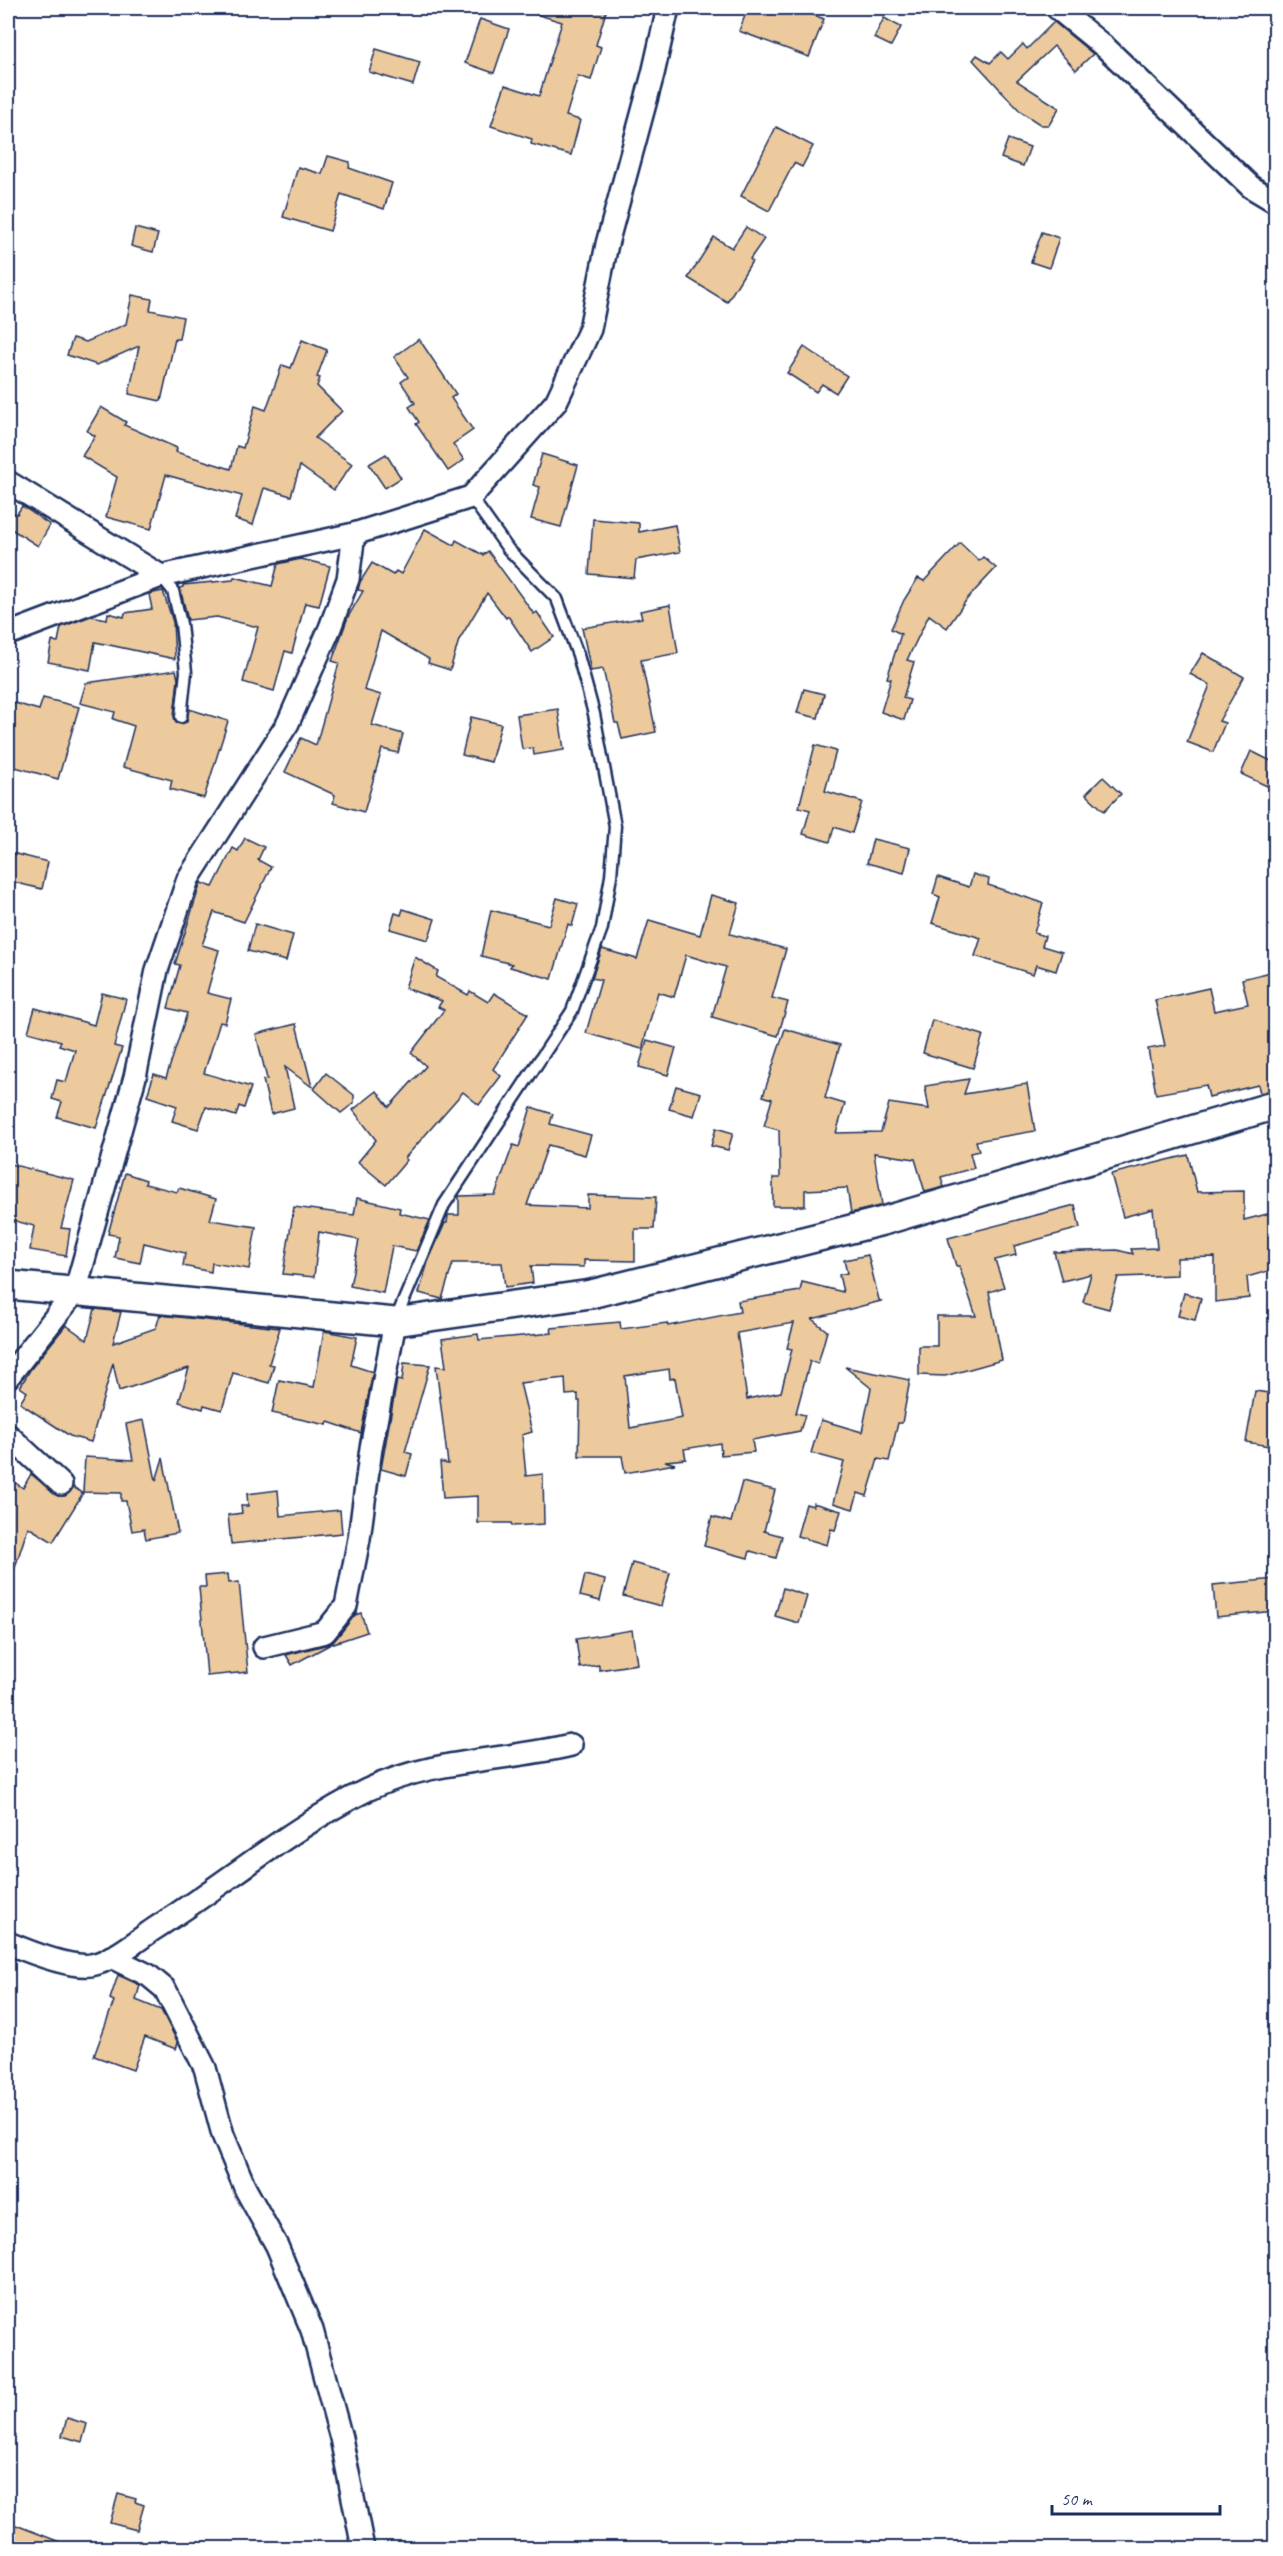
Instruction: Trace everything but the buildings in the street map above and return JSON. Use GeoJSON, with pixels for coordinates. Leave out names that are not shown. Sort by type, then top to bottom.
{"type":"FeatureCollection","features":[{"type":"Feature","properties":{"kind":"street"},"geometry":{"type":"LineString","coordinates":[[8,634],[161,576],[354,534],[471,497],[556,402],[590,329],[608,244],[654,74],[668,8]]}},
{"type":"Feature","properties":{"kind":"street"},"geometry":{"type":"LineString","coordinates":[[1057,8],[1106,48],[1251,187],[1275,202]]}},
{"type":"Feature","properties":{"kind":"street"},"geometry":{"type":"LineString","coordinates":[[8,482],[161,576]]}},
{"type":"Feature","properties":{"kind":"street"},"geometry":{"type":"LineString","coordinates":[[8,1377],[75,1292],[135,1077],[157,970],[188,879],[288,723],[330,628],[348,579],[354,534]]}},
{"type":"Feature","properties":{"kind":"street"},"geometry":{"type":"LineString","coordinates":[[8,1286],[395,1322],[591,1294],[883,1221],[1275,1105]]}},
{"type":"Feature","properties":{"kind":"street"},"geometry":{"type":"LineString","coordinates":[[264,1647],[325,1632],[346,1606],[395,1322]]}},
{"type":"Feature","properties":{"kind":"street"},"geometry":{"type":"LineString","coordinates":[[8,1435],[61,1484]]}},
{"type":"Feature","properties":{"kind":"street"},"geometry":{"type":"LineString","coordinates":[[8,1943],[78,1964],[91,1965],[111,1957],[194,1904],[316,1818],[368,1789],[412,1773],[571,1745]]}},
{"type":"Feature","properties":{"kind":"street"},"geometry":{"type":"LineString","coordinates":[[111,1957],[148,1975],[165,1989],[205,2068],[222,2135],[246,2190],[277,2246],[312,2330],[341,2438],[363,2548]]}},
{"type":"Feature","properties":{"kind":"lane"},"geometry":{"type":"LineString","coordinates":[[395,1322],[444,1205],[572,1011],[602,927],[611,876],[615,826],[594,714],[578,655],[557,599],[508,549],[471,497]]}},
{"type":"Feature","properties":{"kind":"lane"},"geometry":{"type":"LineString","coordinates":[[161,576],[173,591],[181,624],[186,672],[181,717]]}}]}
